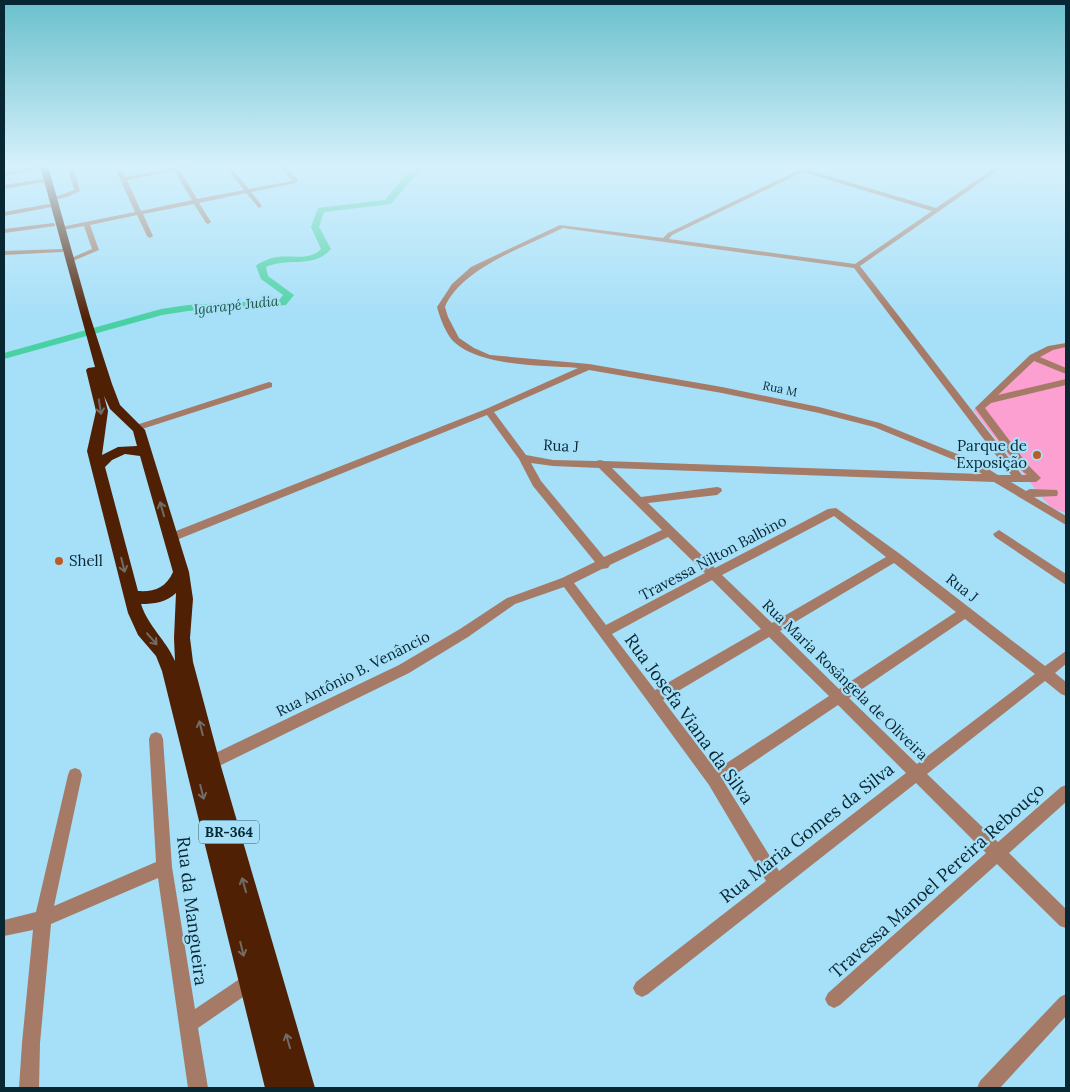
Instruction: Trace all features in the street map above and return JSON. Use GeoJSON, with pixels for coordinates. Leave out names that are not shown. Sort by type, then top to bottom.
{"type":"FeatureCollection","features":[{"type":"Feature","properties":{"kind":"highway","name":"BR-364"},"geometry":{"type":"LineString","coordinates":[[52,217],[53,225],[94,359],[114,406],[136,428],[181,572],[185,599],[182,638],[184,662],[210,763],[302,1088]]}},
{"type":"Feature","properties":{"kind":"highway","name":"BR-364"},"geometry":{"type":"LineString","coordinates":[[58,217],[63,228],[71,260],[82,317]]}},
{"type":"Feature","properties":{"kind":"highway","name":"BR-364"},"geometry":{"type":"LineString","coordinates":[[94,359],[102,411],[94,451],[98,467],[136,614],[144,630],[162,651],[171,671],[278,1088]]}},
{"type":"Feature","properties":{"kind":"highway"},"geometry":{"type":"LineString","coordinates":[[98,467],[108,456],[122,450],[133,449],[145,453]]}},
{"type":"Feature","properties":{"kind":"highway"},"geometry":{"type":"LineString","coordinates":[[131,596],[151,597],[172,590],[177,584],[181,572]]}},
{"type":"Feature","properties":{"kind":"street"},"geometry":{"type":"LineString","coordinates":[[63,228],[125,217]]}},
{"type":"Feature","properties":{"kind":"street"},"geometry":{"type":"LineString","coordinates":[[140,217],[150,236]]}},
{"type":"Feature","properties":{"kind":"street"},"geometry":{"type":"LineString","coordinates":[[205,217],[208,222]]}},
{"type":"Feature","properties":{"kind":"street"},"geometry":{"type":"LineString","coordinates":[[665,240],[670,234],[705,217]]}},
{"type":"Feature","properties":{"kind":"street"},"geometry":{"type":"LineString","coordinates":[[665,240],[856,266],[927,217]]}},
{"type":"Feature","properties":{"kind":"street"},"geometry":{"type":"LineString","coordinates":[[4,231],[53,225]]}},
{"type":"Feature","properties":{"kind":"street"},"geometry":{"type":"LineString","coordinates":[[71,260],[96,250],[88,225]]}},
{"type":"Feature","properties":{"kind":"street","name":"Rua M"},"geometry":{"type":"LineString","coordinates":[[665,240],[562,226],[474,269],[455,286],[444,300],[442,308],[456,340],[462,346],[488,357],[589,367],[722,390],[819,410],[877,425],[953,455],[997,479],[1019,479]]}},
{"type":"Feature","properties":{"kind":"street"},"geometry":{"type":"LineString","coordinates":[[4,253],[62,250]]}},
{"type":"Feature","properties":{"kind":"street"},"geometry":{"type":"LineString","coordinates":[[856,266],[1019,479],[1042,506]]}},
{"type":"Feature","properties":{"kind":"street"},"geometry":{"type":"LineString","coordinates":[[989,401],[1033,357],[1051,348],[1066,345]]}},
{"type":"Feature","properties":{"kind":"street"},"geometry":{"type":"LineString","coordinates":[[1033,357],[1066,371]]}},
{"type":"Feature","properties":{"kind":"street"},"geometry":{"type":"LineString","coordinates":[[170,538],[489,412],[589,367]]}},
{"type":"Feature","properties":{"kind":"street"},"geometry":{"type":"LineString","coordinates":[[1019,479],[1036,478],[1024,467],[982,413],[981,405],[989,401],[1066,382]]}},
{"type":"Feature","properties":{"kind":"street"},"geometry":{"type":"LineString","coordinates":[[136,428],[269,385]]}},
{"type":"Feature","properties":{"kind":"street","name":"Rua J"},"geometry":{"type":"LineString","coordinates":[[489,412],[523,458],[553,463],[600,463],[997,479]]}},
{"type":"Feature","properties":{"kind":"street"},"geometry":{"type":"LineString","coordinates":[[523,458],[538,483],[604,564]]}},
{"type":"Feature","properties":{"kind":"street","name":"Rua Maria Rosângela de Oliveira"},"geometry":{"type":"LineString","coordinates":[[600,463],[1066,920]]}},
{"type":"Feature","properties":{"kind":"street"},"geometry":{"type":"LineString","coordinates":[[997,479],[1066,521]]}},
{"type":"Feature","properties":{"kind":"street"},"geometry":{"type":"LineString","coordinates":[[638,500],[717,491]]}},
{"type":"Feature","properties":{"kind":"street"},"geometry":{"type":"LineString","coordinates":[[1030,493],[1053,492]]}},
{"type":"Feature","properties":{"kind":"street","name":"Travessa Nilton Balbino"},"geometry":{"type":"LineString","coordinates":[[604,632],[832,512],[836,512]]}},
{"type":"Feature","properties":{"kind":"street","name":"Rua J"},"geometry":{"type":"LineString","coordinates":[[836,512],[1066,690]]}},
{"type":"Feature","properties":{"kind":"street","name":"Rua Antônio B. Venâncio"},"geometry":{"type":"LineString","coordinates":[[210,763],[404,669],[511,602],[566,581],[670,531]]}},
{"type":"Feature","properties":{"kind":"street"},"geometry":{"type":"LineString","coordinates":[[998,534],[1066,580]]}},
{"type":"Feature","properties":{"kind":"street"},"geometry":{"type":"LineString","coordinates":[[654,698],[896,557]]}},
{"type":"Feature","properties":{"kind":"street","name":"Rua Josefa Viana da Silva"},"geometry":{"type":"LineString","coordinates":[[566,581],[714,780],[776,882]]}},
{"type":"Feature","properties":{"kind":"street"},"geometry":{"type":"LineString","coordinates":[[714,780],[840,698],[966,612]]}},
{"type":"Feature","properties":{"kind":"street","name":"Rua Maria Gomes da Silva"},"geometry":{"type":"LineString","coordinates":[[642,988],[1066,656]]}},
{"type":"Feature","properties":{"kind":"street","name":"Rua da Mangueira"},"geometry":{"type":"LineString","coordinates":[[156,739],[164,867],[198,1088]]}},
{"type":"Feature","properties":{"kind":"street"},"geometry":{"type":"LineString","coordinates":[[29,1088],[31,1043],[43,919],[75,774]]}},
{"type":"Feature","properties":{"kind":"street","name":"Travessa Manoel Pereira Rebouço"},"geometry":{"type":"LineString","coordinates":[[834,999],[1066,792]]}},
{"type":"Feature","properties":{"kind":"street"},"geometry":{"type":"LineString","coordinates":[[4,928],[43,919],[164,867]]}},
{"type":"Feature","properties":{"kind":"street"},"geometry":{"type":"LineString","coordinates":[[187,1024],[250,982]]}},
{"type":"Feature","properties":{"kind":"street"},"geometry":{"type":"LineString","coordinates":[[987,1088],[1066,1003]]}},
{"type":"Feature","properties":{"kind":"shaded area","name":"Parque de Exposição"},"geometry":{"type":"Polygon","coordinates":[[[1066,345],[1066,513],[1052,508],[1044,500],[973,410],[989,401],[1033,357],[1066,345]]]}},
{"type":"Feature","properties":{"kind":"waterway","name":"Igarapé Judia"},"geometry":{"type":"LineString","coordinates":[[4,356],[161,312],[188,308],[282,303],[289,295],[264,277],[261,266],[276,260],[310,259],[321,254],[326,249],[315,227],[319,217]]}},
{"type":"Feature","properties":{"kind":"place","name":"Parque de Exposição"},"geometry":{"type":"Point","coordinates":[1037,455]}},
{"type":"Feature","properties":{"kind":"place","name":"Shell"},"geometry":{"type":"Point","coordinates":[59,561]}}]}
